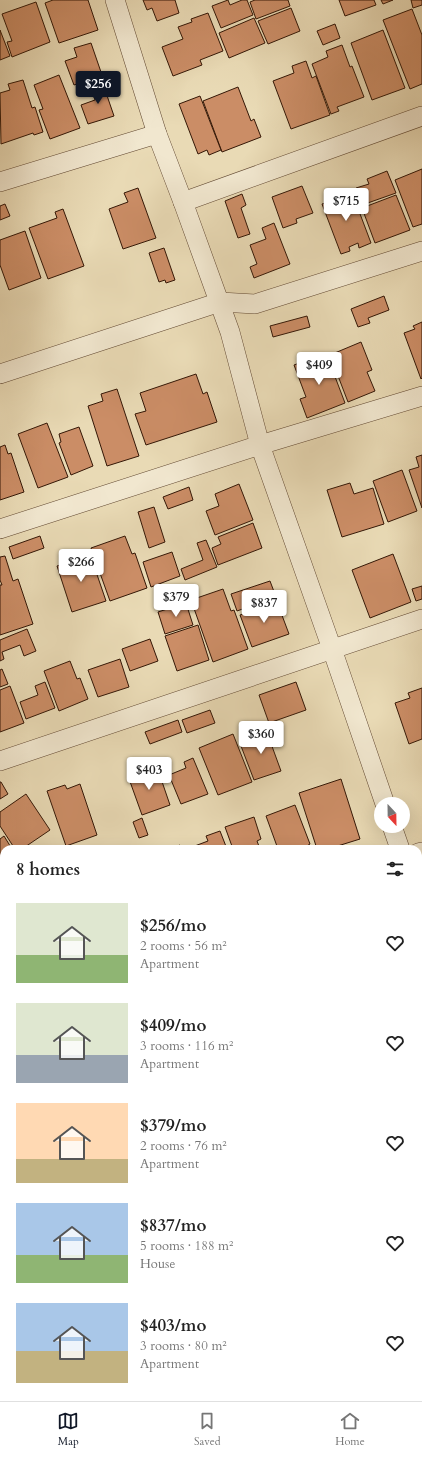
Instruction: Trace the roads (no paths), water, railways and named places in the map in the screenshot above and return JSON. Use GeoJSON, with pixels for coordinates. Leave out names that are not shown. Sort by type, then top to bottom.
{"type":"FeatureCollection","features":[{"type":"Feature","properties":{"kind":"street"},"geometry":{"type":"LineString","coordinates":[[115,0],[157,134],[230,332],[260,445],[383,797]]}},
{"type":"Feature","properties":{"kind":"street"},"geometry":{"type":"LineString","coordinates":[[183,202],[422,116]]}},
{"type":"Feature","properties":{"kind":"street"},"geometry":{"type":"LineString","coordinates":[[0,182],[157,134]]}},
{"type":"Feature","properties":{"kind":"street"},"geometry":{"type":"LineString","coordinates":[[0,374],[220,302],[255,304],[422,251]]}},
{"type":"Feature","properties":{"kind":"street"},"geometry":{"type":"LineString","coordinates":[[0,529],[260,445],[422,396]]}},
{"type":"Feature","properties":{"kind":"street"},"geometry":{"type":"LineString","coordinates":[[0,761],[422,619]]}},
{"type":"Feature","properties":{"kind":"street"},"geometry":{"type":"LineString","coordinates":[[394,833],[399,845]]}}]}
